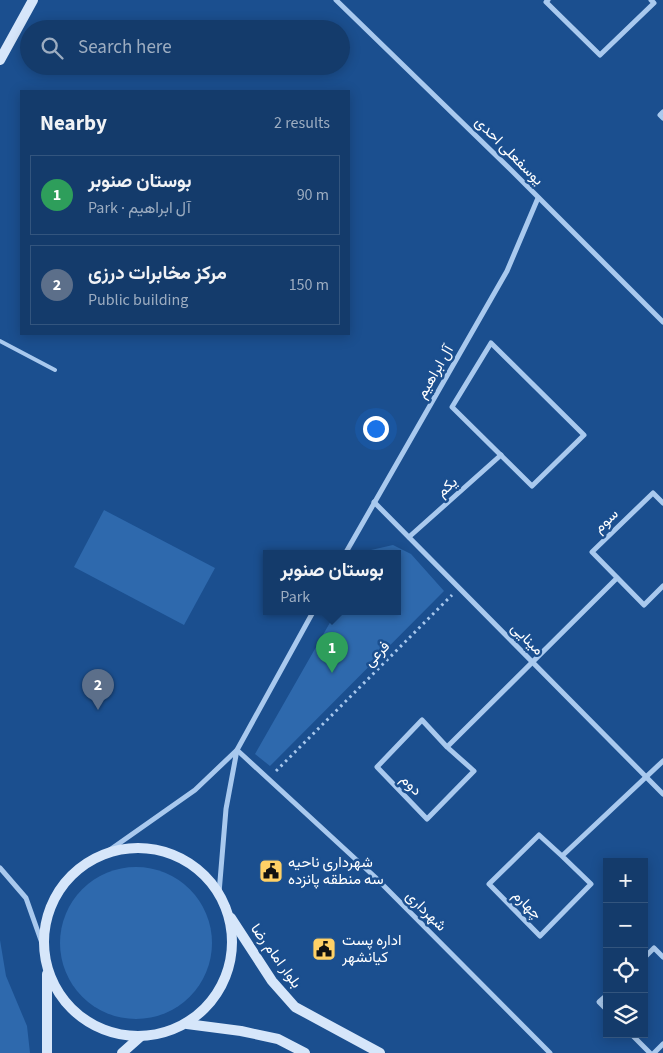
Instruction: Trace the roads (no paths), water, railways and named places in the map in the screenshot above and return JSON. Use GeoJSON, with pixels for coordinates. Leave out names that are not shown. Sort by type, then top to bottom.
{"type":"FeatureCollection","features":[{"type":"Feature","properties":{"kind":"main road"},"geometry":{"type":"LineString","coordinates":[[22,20],[33,0]]}},
{"type":"Feature","properties":{"kind":"main road"},"geometry":{"type":"LineString","coordinates":[[0,60],[20,24]]}},
{"type":"Feature","properties":{"kind":"main road"},"geometry":{"type":"LineString","coordinates":[[47,970],[57,992],[72,1012],[92,1026],[115,1035],[140,1037],[164,1033],[187,1024],[206,1008],[221,988],[230,965],[233,940],[229,916],[219,893],[202,872],[181,858],[156,849],[129,848],[104,854],[83,865],[66,881],[53,900],[45,922],[43,946],[47,970],[47,1053]]}},
{"type":"Feature","properties":{"kind":"main road","name":"بلوار امام رضا"},"geometry":{"type":"LineString","coordinates":[[229,916],[272,981],[295,1008],[380,1053]]}},
{"type":"Feature","properties":{"kind":"main road"},"geometry":{"type":"LineString","coordinates":[[187,1024],[241,1031],[278,1039],[305,1053]]}},
{"type":"Feature","properties":{"kind":"main road"},"geometry":{"type":"LineString","coordinates":[[122,1053],[140,1037]]}},
{"type":"Feature","properties":{"kind":"street","name":"یوسفعلی احدی"},"geometry":{"type":"LineString","coordinates":[[336,0],[663,322]]}},
{"type":"Feature","properties":{"kind":"street"},"geometry":{"type":"LineString","coordinates":[[548,0],[546,2],[600,55],[654,3],[651,0]]}},
{"type":"Feature","properties":{"kind":"street"},"geometry":{"type":"LineString","coordinates":[[663,112],[660,115],[663,118]]}},
{"type":"Feature","properties":{"kind":"street","name":"آل ابراهیم"},"geometry":{"type":"LineString","coordinates":[[347,550],[508,271],[538,198]]}},
{"type":"Feature","properties":{"kind":"street"},"geometry":{"type":"LineString","coordinates":[[491,343],[584,435],[532,486],[501,455],[452,407],[491,343]]}},
{"type":"Feature","properties":{"kind":"street","name":"یکم"},"geometry":{"type":"LineString","coordinates":[[409,538],[501,455]]}},
{"type":"Feature","properties":{"kind":"street","name":"سوم"},"geometry":{"type":"LineString","coordinates":[[663,503],[653,493],[592,552],[644,605],[663,586]]}},
{"type":"Feature","properties":{"kind":"street","name":"مینایی"},"geometry":{"type":"LineString","coordinates":[[374,502],[663,794]]}},
{"type":"Feature","properties":{"kind":"street"},"geometry":{"type":"LineString","coordinates":[[447,746],[617,578]]}},
{"type":"Feature","properties":{"kind":"street"},"geometry":{"type":"LineString","coordinates":[[104,854],[195,790],[237,750],[311,615]]}},
{"type":"Feature","properties":{"kind":"street","name":"دوم"},"geometry":{"type":"LineString","coordinates":[[422,720],[447,746],[474,772],[427,820],[377,767],[422,720]]}},
{"type":"Feature","properties":{"kind":"street"},"geometry":{"type":"LineString","coordinates":[[219,893],[226,809],[237,750]]}},
{"type":"Feature","properties":{"kind":"street","name":"شهرداری"},"geometry":{"type":"LineString","coordinates":[[237,750],[375,877],[550,1053]]}},
{"type":"Feature","properties":{"kind":"street"},"geometry":{"type":"LineString","coordinates":[[562,856],[663,761]]}},
{"type":"Feature","properties":{"kind":"street","name":"چهارم"},"geometry":{"type":"LineString","coordinates":[[539,835],[562,856],[591,884],[540,936],[489,884],[539,835]]}},
{"type":"Feature","properties":{"kind":"street"},"geometry":{"type":"LineString","coordinates":[[0,868],[26,898],[43,946]]}},
{"type":"Feature","properties":{"kind":"street"},"geometry":{"type":"LineString","coordinates":[[648,954],[654,948],[663,957]]}},
{"type":"Feature","properties":{"kind":"street"},"geometry":{"type":"LineString","coordinates":[[635,1038],[650,1053]]}},
{"type":"Feature","properties":{"kind":"street"},"geometry":{"type":"LineString","coordinates":[[654,1053],[663,1044]]}},
{"type":"Feature","properties":{"kind":"lane"},"geometry":{"type":"LineString","coordinates":[[0,341],[55,370]]}},
{"type":"Feature","properties":{"kind":"place","name":"بوستان صنوبر"},"geometry":{"type":"Point","coordinates":[332,673]}},
{"type":"Feature","properties":{"kind":"place","name":"مرکز مخابرات درزی"},"geometry":{"type":"Point","coordinates":[98,710]}},
{"type":"Feature","properties":{"kind":"place","name":"شهرداری ناحیه سه منطقه پانزده"},"geometry":{"type":"Point","coordinates":[271,871]}},
{"type":"Feature","properties":{"kind":"place","name":"اداره پست کیانشهر"},"geometry":{"type":"Point","coordinates":[324,949]}}]}
